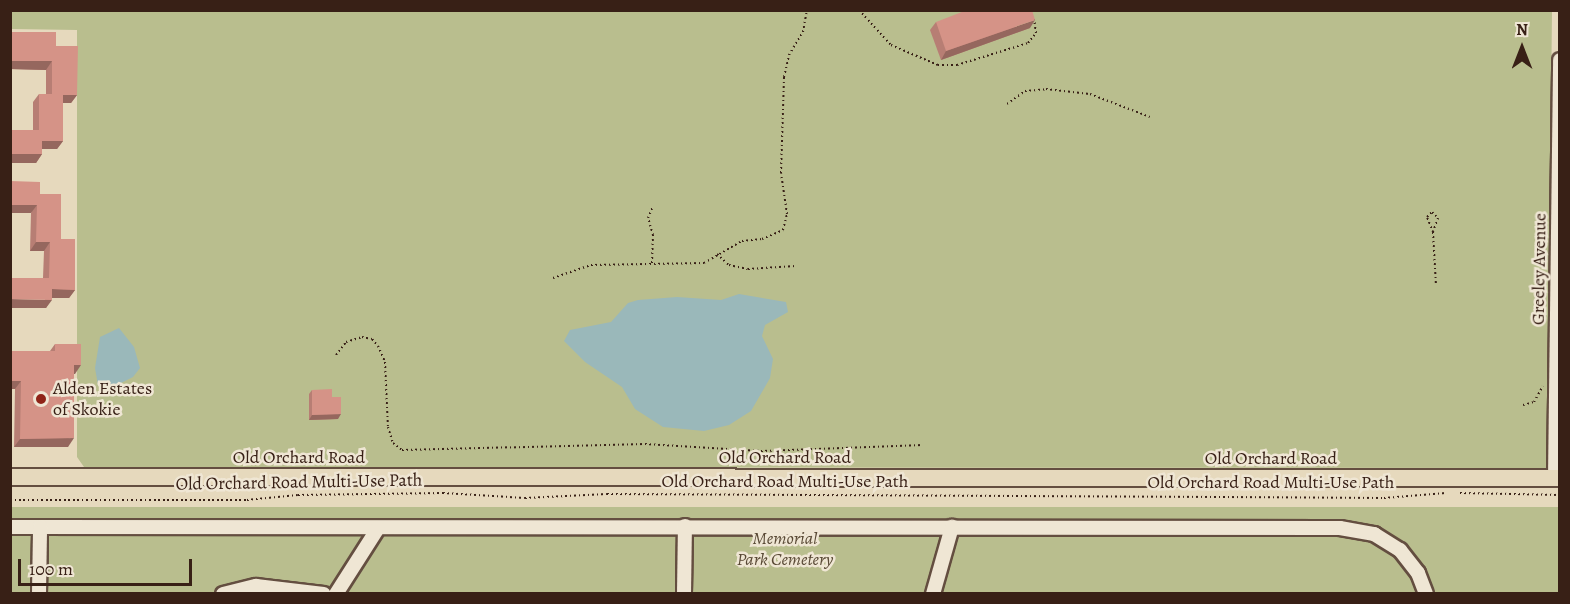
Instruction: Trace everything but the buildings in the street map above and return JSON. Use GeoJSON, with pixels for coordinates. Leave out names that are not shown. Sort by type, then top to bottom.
{"type":"FeatureCollection","features":[{"type":"Feature","properties":{"kind":"main road","name":"Old Orchard Road"},"geometry":{"type":"LineString","coordinates":[[10,477],[1557,478]]}},
{"type":"Feature","properties":{"kind":"street","name":"Greeley Avenue"},"geometry":{"type":"LineString","coordinates":[[1557,478],[1559,60]]}},
{"type":"Feature","properties":{"kind":"street"},"geometry":{"type":"LineString","coordinates":[[684,594],[686,526]]}},
{"type":"Feature","properties":{"kind":"street"},"geometry":{"type":"LineString","coordinates":[[10,527],[686,526],[1357,530],[1374,534],[1400,550],[1410,560],[1426,594]]}},
{"type":"Feature","properties":{"kind":"street"},"geometry":{"type":"LineString","coordinates":[[39,594],[40,527]]}},
{"type":"Feature","properties":{"kind":"street"},"geometry":{"type":"LineString","coordinates":[[933,594],[952,527]]}},
{"type":"Feature","properties":{"kind":"street"},"geometry":{"type":"LineString","coordinates":[[336,594],[378,528]]}},
{"type":"Feature","properties":{"kind":"street"},"geometry":{"type":"LineString","coordinates":[[223,594],[256,586],[324,594]]}},
{"type":"Feature","properties":{"kind":"path"},"geometry":{"type":"LineString","coordinates":[[553,278],[591,265],[704,263],[742,241],[775,236],[786,225],[781,173],[784,77],[789,55],[803,32],[807,10]]}},
{"type":"Feature","properties":{"kind":"path"},"geometry":{"type":"LineString","coordinates":[[859,10],[891,45],[915,57],[946,66],[1028,43],[1036,33],[1031,10]]}},
{"type":"Feature","properties":{"kind":"path"},"geometry":{"type":"LineString","coordinates":[[1007,104],[1025,91],[1046,89],[1090,94],[1150,117]]}},
{"type":"Feature","properties":{"kind":"path"},"geometry":{"type":"LineString","coordinates":[[652,263],[653,235],[648,218],[653,206]]}},
{"type":"Feature","properties":{"kind":"path"},"geometry":{"type":"LineString","coordinates":[[1433,232],[1438,218],[1432,212],[1427,217],[1433,232],[1436,285]]}},
{"type":"Feature","properties":{"kind":"path"},"geometry":{"type":"LineString","coordinates":[[717,254],[729,265],[748,269],[796,266]]}},
{"type":"Feature","properties":{"kind":"path"},"geometry":{"type":"LineString","coordinates":[[336,356],[346,342],[362,337],[372,339],[378,346],[385,362],[390,436],[402,450],[645,444],[761,451],[923,445]]}},
{"type":"Feature","properties":{"kind":"path"},"geometry":{"type":"LineString","coordinates":[[1523,405],[1538,399],[1544,383]]}},
{"type":"Feature","properties":{"kind":"path","name":"Old Orchard Road Multi-Use Path"},"geometry":{"type":"LineString","coordinates":[[10,500],[247,500],[298,495],[443,493],[525,498],[607,494],[1560,495]]}},
{"type":"Feature","properties":{"kind":"green space"},"geometry":{"type":"Polygon","coordinates":[[[11,10],[1552,11],[1547,468],[84,467],[77,457],[77,30],[11,29],[11,10]]]}},
{"type":"Feature","properties":{"kind":"green space","name":"Memorial Park Cemetery"},"geometry":{"type":"Polygon","coordinates":[[[10,507],[1559,507],[1559,593],[10,593],[10,507]]]}},
{"type":"Feature","properties":{"kind":"water"},"geometry":{"type":"Polygon","coordinates":[[[739,294],[786,302],[788,312],[765,325],[762,336],[773,359],[770,378],[751,411],[729,425],[704,431],[663,427],[635,409],[622,387],[585,362],[564,341],[570,330],[611,322],[628,303],[638,300],[677,297],[721,300],[739,294]]]}},
{"type":"Feature","properties":{"kind":"water"},"geometry":{"type":"Polygon","coordinates":[[[119,328],[134,347],[140,368],[133,377],[103,392],[98,385],[95,368],[100,337],[119,328]]]}},
{"type":"Feature","properties":{"kind":"place","name":"Alden Estates of Skokie"},"geometry":{"type":"Point","coordinates":[41,399]}}]}
